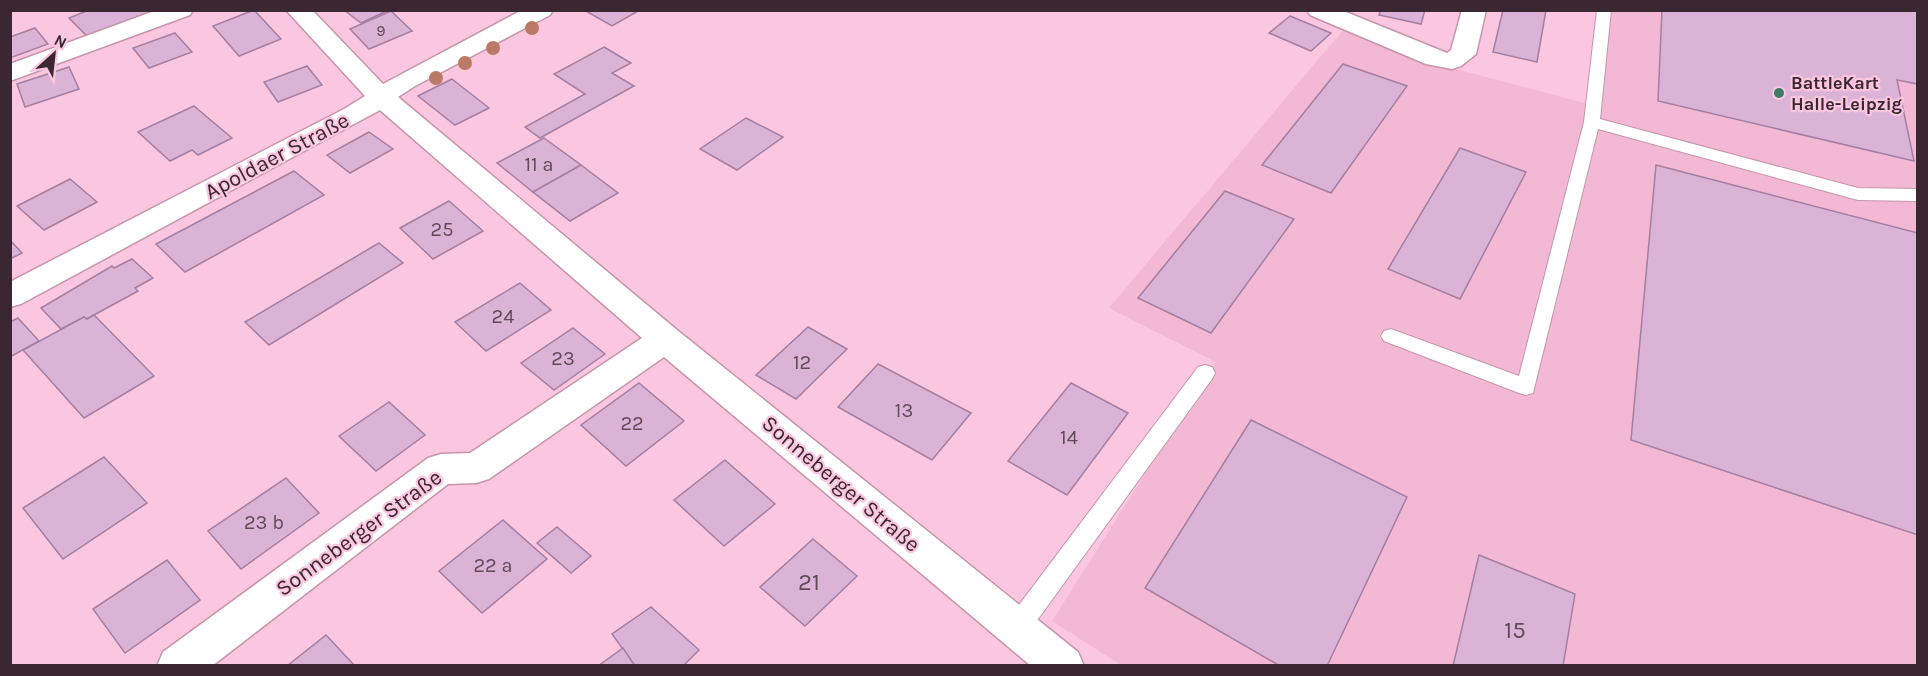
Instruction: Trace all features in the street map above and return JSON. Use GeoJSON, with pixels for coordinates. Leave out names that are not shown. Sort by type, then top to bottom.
{"type":"FeatureCollection","features":[{"type":"Feature","properties":{"kind":"street"},"geometry":{"type":"LineString","coordinates":[[10,73],[181,10]]}},
{"type":"Feature","properties":{"kind":"street","name":"Sonneberger Straße"},"geometry":{"type":"LineString","coordinates":[[298,10],[381,96],[665,339],[1063,666]]}},
{"type":"Feature","properties":{"kind":"street","name":"Apoldaer Straße"},"geometry":{"type":"LineString","coordinates":[[10,296],[354,115],[406,80],[540,10]]}},
{"type":"Feature","properties":{"kind":"street"},"geometry":{"type":"LineString","coordinates":[[1319,10],[1435,59],[1452,61],[1463,54],[1474,10]]}},
{"type":"Feature","properties":{"kind":"street","name":"Sonneberger Straße"},"geometry":{"type":"LineString","coordinates":[[178,666],[441,469],[476,468],[665,339]]}},
{"type":"Feature","properties":{"kind":"lane"},"geometry":{"type":"LineString","coordinates":[[1391,336],[1526,387],[1592,122],[1605,10]]}},
{"type":"Feature","properties":{"kind":"lane"},"geometry":{"type":"LineString","coordinates":[[1592,122],[1858,194],[1917,195]]}},
{"type":"Feature","properties":{"kind":"lane"},"geometry":{"type":"LineString","coordinates":[[1016,629],[1205,373]]}},
{"type":"Feature","properties":{"kind":"shaded area"},"geometry":{"type":"Polygon","coordinates":[[[1609,11],[1917,11],[1917,665],[1121,665],[1052,621],[1216,362],[1109,308],[1344,29],[1448,67],[1596,106],[1609,11]]]}},
{"type":"Feature","properties":{"kind":"building"},"geometry":{"type":"Polygon","coordinates":[[[89,10],[156,10],[88,37],[69,18],[89,10]]]}},
{"type":"Feature","properties":{"kind":"building"},"geometry":{"type":"Polygon","coordinates":[[[254,10],[281,39],[239,56],[213,26],[254,10]]]}},
{"type":"Feature","properties":{"kind":"building"},"geometry":{"type":"Polygon","coordinates":[[[344,10],[389,10],[361,23],[344,10]]]}},
{"type":"Feature","properties":{"kind":"building"},"geometry":{"type":"Polygon","coordinates":[[[584,10],[640,10],[612,26],[584,10]]]}},
{"type":"Feature","properties":{"kind":"building"},"geometry":{"type":"Polygon","coordinates":[[[1381,10],[1425,10],[1421,24],[1379,15],[1381,10]]]}},
{"type":"Feature","properties":{"kind":"building"},"geometry":{"type":"Polygon","coordinates":[[[1503,10],[1546,10],[1537,62],[1493,52],[1503,10]]]}},
{"type":"Feature","properties":{"kind":"building","name":"BattleKart Halle-Leipzig"},"geometry":{"type":"Polygon","coordinates":[[[1662,10],[1918,10],[1918,84],[1897,80],[1914,161],[1658,101],[1662,10]]]}},
{"type":"Feature","properties":{"kind":"building"},"geometry":{"type":"Polygon","coordinates":[[[391,11],[412,31],[369,49],[350,29],[391,11]]]}},
{"type":"Feature","properties":{"kind":"building"},"geometry":{"type":"Polygon","coordinates":[[[1290,16],[1331,33],[1311,51],[1269,33],[1290,16]]]}},
{"type":"Feature","properties":{"kind":"building"},"geometry":{"type":"Polygon","coordinates":[[[35,28],[48,44],[10,58],[10,37],[35,28]]]}},
{"type":"Feature","properties":{"kind":"building"},"geometry":{"type":"Polygon","coordinates":[[[175,33],[192,52],[149,68],[133,48],[175,33]]]}},
{"type":"Feature","properties":{"kind":"building"},"geometry":{"type":"Polygon","coordinates":[[[604,47],[631,63],[612,73],[634,86],[540,138],[525,127],[585,94],[554,74],[604,47]]]}},
{"type":"Feature","properties":{"kind":"building"},"geometry":{"type":"Polygon","coordinates":[[[1343,64],[1407,86],[1331,193],[1262,165],[1343,64]]]}},
{"type":"Feature","properties":{"kind":"building"},"geometry":{"type":"Polygon","coordinates":[[[307,66],[322,85],[278,102],[264,82],[307,66]]]}},
{"type":"Feature","properties":{"kind":"building"},"geometry":{"type":"Polygon","coordinates":[[[69,67],[79,89],[25,107],[17,84],[69,67]]]}},
{"type":"Feature","properties":{"kind":"building"},"geometry":{"type":"Polygon","coordinates":[[[452,79],[489,108],[455,125],[418,96],[452,79]]]}},
{"type":"Feature","properties":{"kind":"building"},"geometry":{"type":"Polygon","coordinates":[[[194,106],[232,138],[198,155],[192,150],[170,161],[138,132],[194,106]]]}},
{"type":"Feature","properties":{"kind":"building"},"geometry":{"type":"Polygon","coordinates":[[[746,118],[783,137],[737,170],[700,149],[746,118]]]}},
{"type":"Feature","properties":{"kind":"building"},"geometry":{"type":"Polygon","coordinates":[[[369,132],[393,149],[350,173],[327,155],[369,132]]]}},
{"type":"Feature","properties":{"kind":"building"},"geometry":{"type":"Polygon","coordinates":[[[544,138],[581,165],[533,192],[497,163],[544,138]]]}},
{"type":"Feature","properties":{"kind":"building"},"geometry":{"type":"Polygon","coordinates":[[[1460,148],[1526,172],[1460,299],[1388,269],[1460,148]]]}},
{"type":"Feature","properties":{"kind":"building"},"geometry":{"type":"Polygon","coordinates":[[[581,165],[618,193],[570,221],[533,192],[581,165]]]}},
{"type":"Feature","properties":{"kind":"building"},"geometry":{"type":"Polygon","coordinates":[[[1656,165],[1918,233],[1918,535],[1631,440],[1656,165]]]}},
{"type":"Feature","properties":{"kind":"building"},"geometry":{"type":"Polygon","coordinates":[[[294,171],[324,195],[185,272],[156,244],[294,171]]]}},
{"type":"Feature","properties":{"kind":"building"},"geometry":{"type":"Polygon","coordinates":[[[70,179],[97,202],[44,230],[17,206],[70,179]]]}},
{"type":"Feature","properties":{"kind":"building"},"geometry":{"type":"Polygon","coordinates":[[[1225,191],[1294,219],[1211,333],[1138,298],[1225,191]]]}},
{"type":"Feature","properties":{"kind":"building"},"geometry":{"type":"Polygon","coordinates":[[[449,201],[483,231],[433,259],[400,228],[449,201]]]}},
{"type":"Feature","properties":{"kind":"building"},"geometry":{"type":"Polygon","coordinates":[[[10,240],[22,253],[10,259],[10,240]]]}},
{"type":"Feature","properties":{"kind":"building"},"geometry":{"type":"Polygon","coordinates":[[[379,243],[403,263],[269,345],[245,322],[379,243]]]}},
{"type":"Feature","properties":{"kind":"building"},"geometry":{"type":"Polygon","coordinates":[[[132,259],[153,278],[135,288],[138,291],[87,319],[84,317],[61,329],[41,308],[112,266],[114,268],[132,259]]]}},
{"type":"Feature","properties":{"kind":"building"},"geometry":{"type":"Polygon","coordinates":[[[520,283],[551,310],[486,351],[455,322],[520,283]]]}},
{"type":"Feature","properties":{"kind":"building"},"geometry":{"type":"Polygon","coordinates":[[[94,315],[154,376],[84,418],[23,350],[84,317],[87,319],[94,315]]]}},
{"type":"Feature","properties":{"kind":"building"},"geometry":{"type":"Polygon","coordinates":[[[18,318],[39,341],[10,357],[10,322],[18,318]]]}},
{"type":"Feature","properties":{"kind":"building"},"geometry":{"type":"Polygon","coordinates":[[[808,327],[847,349],[796,399],[756,375],[808,327]]]}},
{"type":"Feature","properties":{"kind":"building"},"geometry":{"type":"Polygon","coordinates":[[[573,328],[605,354],[554,390],[521,363],[573,328]]]}},
{"type":"Feature","properties":{"kind":"building"},"geometry":{"type":"Polygon","coordinates":[[[878,364],[971,413],[932,460],[838,407],[878,364]]]}},
{"type":"Feature","properties":{"kind":"building"},"geometry":{"type":"Polygon","coordinates":[[[639,383],[684,421],[626,466],[581,425],[639,383]]]}},
{"type":"Feature","properties":{"kind":"building"},"geometry":{"type":"Polygon","coordinates":[[[1071,383],[1128,413],[1067,495],[1008,461],[1071,383]]]}},
{"type":"Feature","properties":{"kind":"building"},"geometry":{"type":"Polygon","coordinates":[[[389,402],[425,435],[376,471],[339,436],[389,402]]]}},
{"type":"Feature","properties":{"kind":"building"},"geometry":{"type":"Polygon","coordinates":[[[1251,420],[1407,497],[1327,666],[1280,666],[1145,588],[1251,420]]]}},
{"type":"Feature","properties":{"kind":"building"},"geometry":{"type":"Polygon","coordinates":[[[104,457],[147,503],[63,559],[23,508],[104,457]]]}},
{"type":"Feature","properties":{"kind":"building"},"geometry":{"type":"Polygon","coordinates":[[[725,460],[775,504],[724,546],[674,500],[725,460]]]}},
{"type":"Feature","properties":{"kind":"building"},"geometry":{"type":"Polygon","coordinates":[[[286,478],[319,513],[241,569],[208,531],[286,478]]]}},
{"type":"Feature","properties":{"kind":"building"},"geometry":{"type":"Polygon","coordinates":[[[503,520],[547,559],[482,613],[439,571],[503,520]]]}},
{"type":"Feature","properties":{"kind":"building"},"geometry":{"type":"Polygon","coordinates":[[[557,527],[591,556],[571,573],[537,543],[557,527]]]}},
{"type":"Feature","properties":{"kind":"building"},"geometry":{"type":"Polygon","coordinates":[[[813,539],[857,576],[805,626],[760,587],[813,539]]]}},
{"type":"Feature","properties":{"kind":"building"},"geometry":{"type":"Polygon","coordinates":[[[1479,555],[1575,594],[1563,666],[1453,666],[1479,555]]]}},
{"type":"Feature","properties":{"kind":"building"},"geometry":{"type":"Polygon","coordinates":[[[167,560],[200,600],[125,653],[93,609],[167,560]]]}},
{"type":"Feature","properties":{"kind":"building"},"geometry":{"type":"Polygon","coordinates":[[[651,607],[699,650],[683,666],[635,666],[612,634],[651,607]]]}},
{"type":"Feature","properties":{"kind":"building"},"geometry":{"type":"Polygon","coordinates":[[[326,635],[355,666],[287,666],[326,635]]]}},
{"type":"Feature","properties":{"kind":"building"},"geometry":{"type":"Polygon","coordinates":[[[623,648],[635,666],[598,666],[623,648]]]}},
{"type":"Feature","properties":{"kind":"place","name":"BattleKart Halle-Leipzig"},"geometry":{"type":"Point","coordinates":[1779,93]}}]}
